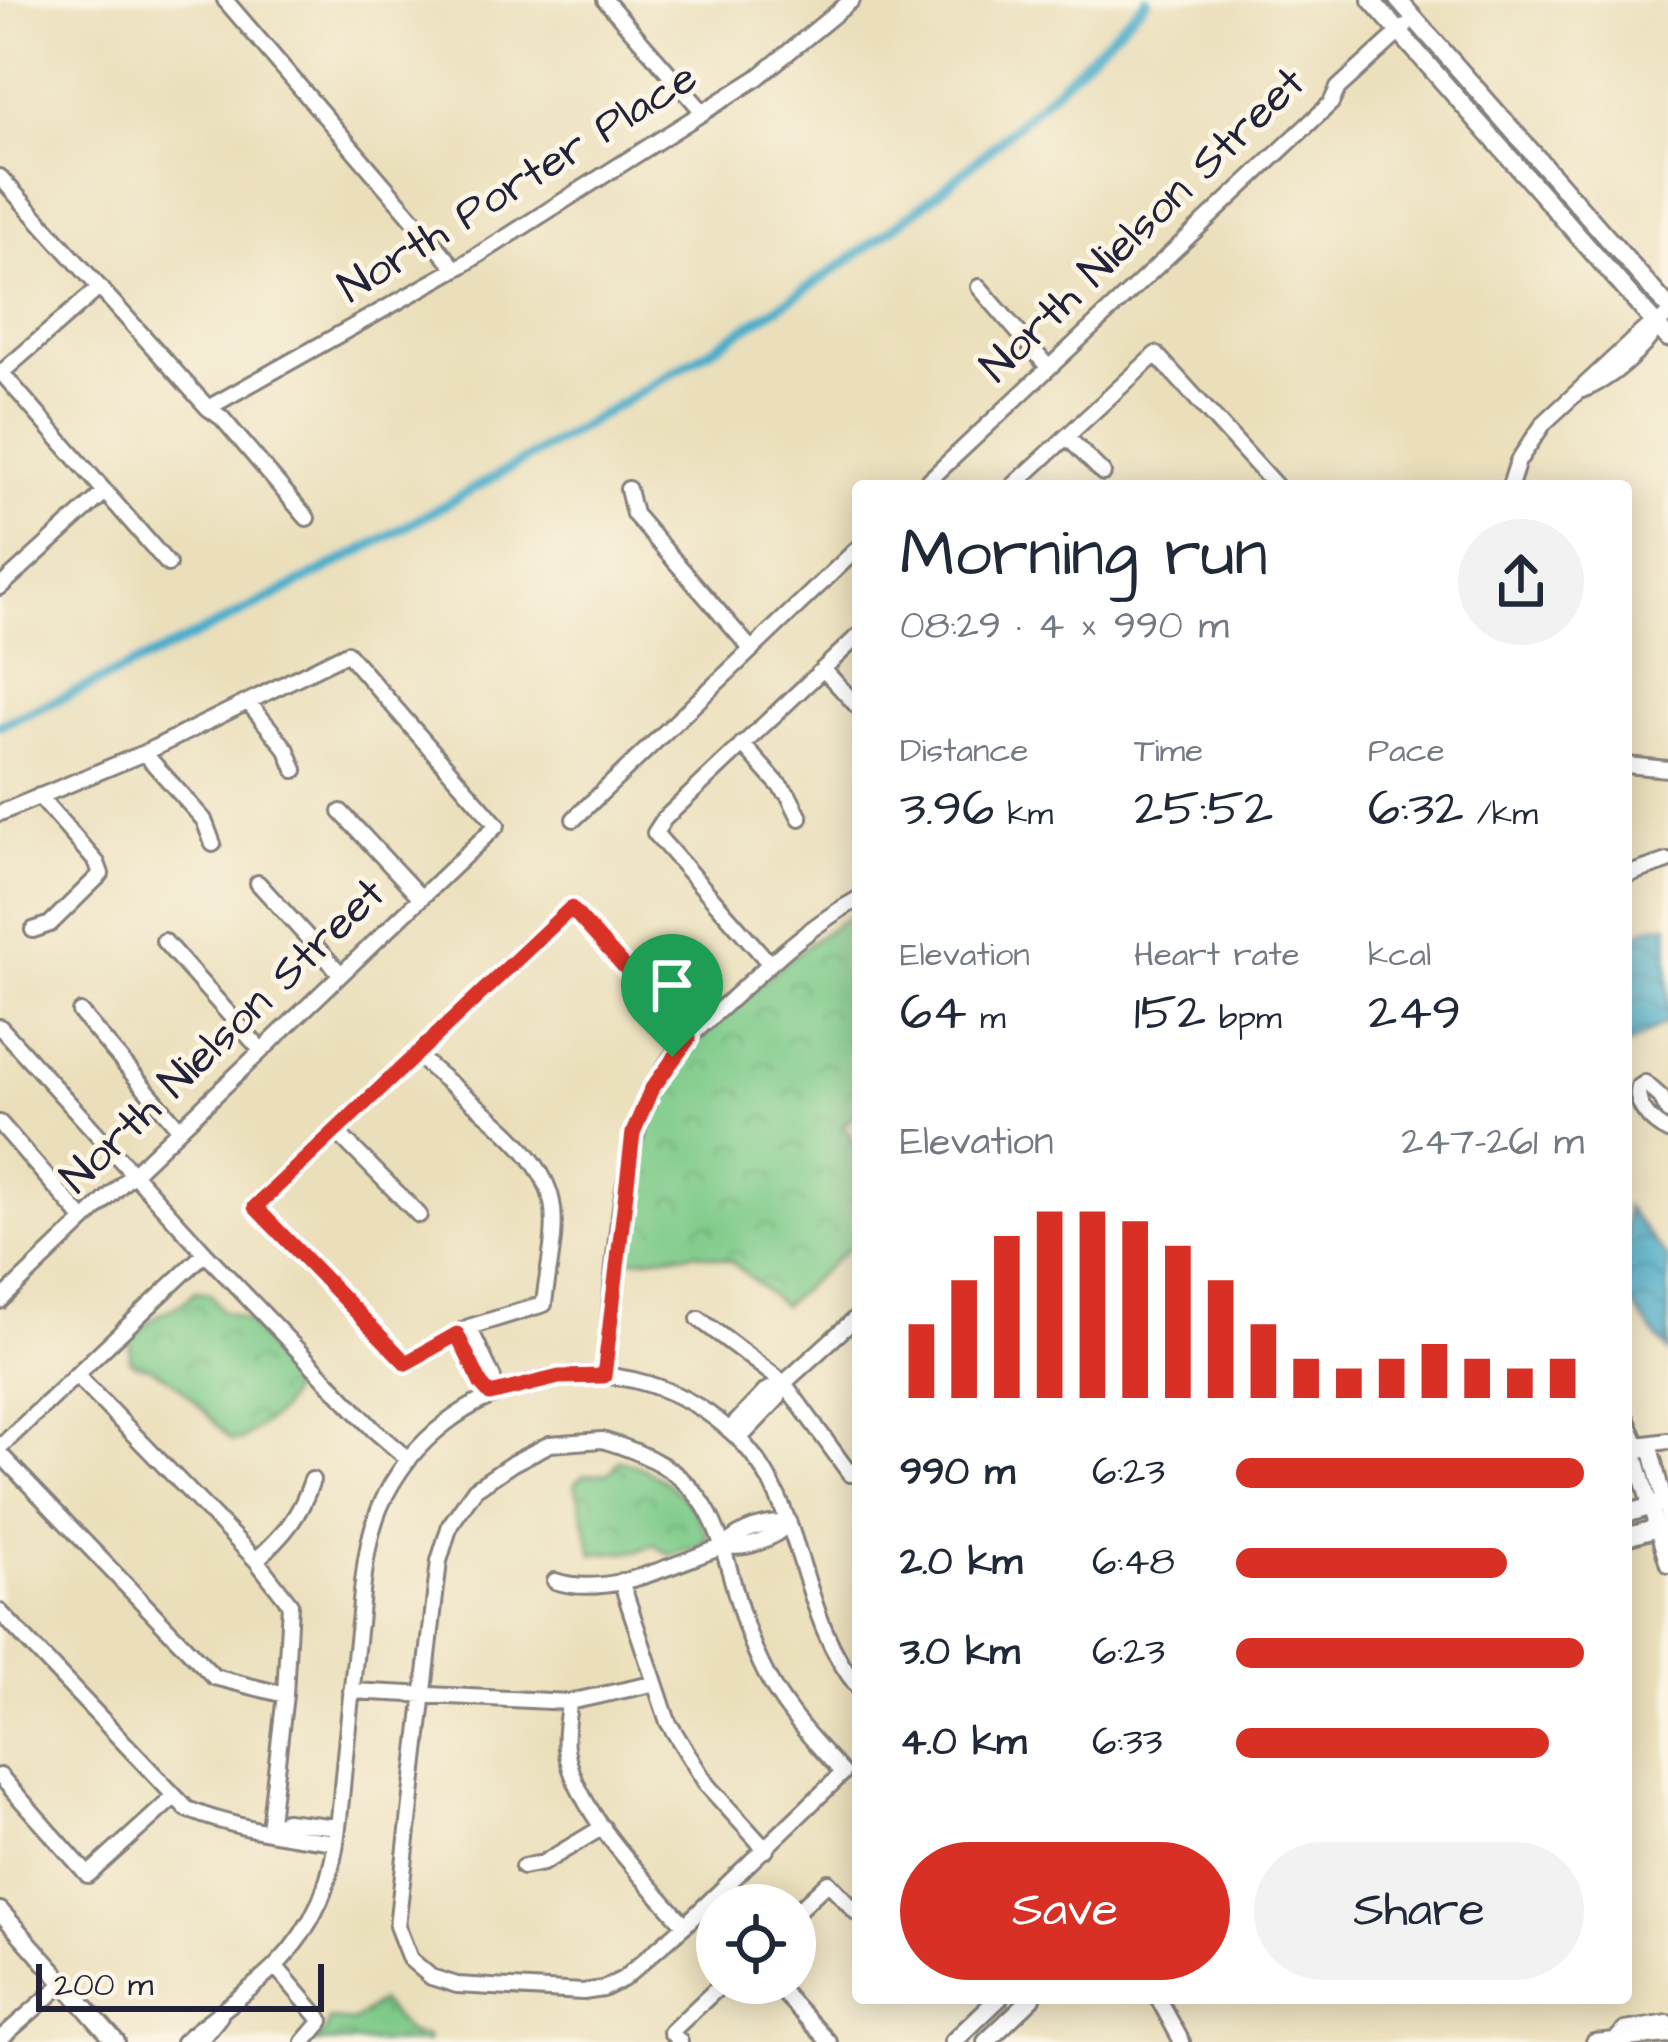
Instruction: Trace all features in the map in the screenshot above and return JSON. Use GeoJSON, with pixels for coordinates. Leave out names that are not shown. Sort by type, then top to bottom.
{"type":"FeatureCollection","features":[{"type":"Feature","properties":{"kind":"main road"},"geometry":{"type":"LineString","coordinates":[[1371,0],[1665,321]]}},
{"type":"Feature","properties":{"kind":"main road"},"geometry":{"type":"LineString","coordinates":[[1398,0],[1665,321]]}},
{"type":"Feature","properties":{"kind":"main road"},"geometry":{"type":"LineString","coordinates":[[1412,46],[1448,73],[1460,70]]}},
{"type":"Feature","properties":{"kind":"main road"},"geometry":{"type":"LineString","coordinates":[[1632,1514],[1663,1513]]}},
{"type":"Feature","properties":{"kind":"main road"},"geometry":{"type":"LineString","coordinates":[[1632,1533],[1663,1513]]}},
{"type":"Feature","properties":{"kind":"main road"},"geometry":{"type":"LineString","coordinates":[[0,1911],[116,2042]]}},
{"type":"Feature","properties":{"kind":"main road"},"geometry":{"type":"LineString","coordinates":[[953,2042],[994,2004]]}},
{"type":"Feature","properties":{"kind":"main road"},"geometry":{"type":"LineString","coordinates":[[986,2042],[1026,2004]]}},
{"type":"Feature","properties":{"kind":"street"},"geometry":{"type":"LineString","coordinates":[[225,0],[456,269]]}},
{"type":"Feature","properties":{"kind":"street"},"geometry":{"type":"LineString","coordinates":[[605,0],[703,112]]}},
{"type":"Feature","properties":{"kind":"street","name":"North Porter Place"},"geometry":{"type":"LineString","coordinates":[[208,408],[456,269],[757,78],[852,0]]}},
{"type":"Feature","properties":{"kind":"street","name":"North Nielson Street"},"geometry":{"type":"LineString","coordinates":[[929,480],[1264,167],[1331,103],[1338,88],[1414,18]]}},
{"type":"Feature","properties":{"kind":"street"},"geometry":{"type":"LineString","coordinates":[[0,177],[222,418],[307,518]]}},
{"type":"Feature","properties":{"kind":"street"},"geometry":{"type":"LineString","coordinates":[[979,287],[1048,367]]}},
{"type":"Feature","properties":{"kind":"street"},"geometry":{"type":"LineString","coordinates":[[99,289],[1,372],[168,564]]}},
{"type":"Feature","properties":{"kind":"street"},"geometry":{"type":"LineString","coordinates":[[1512,480],[1536,433],[1582,390],[1597,384],[1650,339],[1665,321]]}},
{"type":"Feature","properties":{"kind":"street"},"geometry":{"type":"LineString","coordinates":[[1019,480],[1156,353],[1268,480]]}},
{"type":"Feature","properties":{"kind":"street"},"geometry":{"type":"LineString","coordinates":[[1066,436],[1103,473]]}},
{"type":"Feature","properties":{"kind":"street"},"geometry":{"type":"LineString","coordinates":[[628,489],[634,514],[752,649]]}},
{"type":"Feature","properties":{"kind":"street"},"geometry":{"type":"LineString","coordinates":[[0,586],[105,491]]}},
{"type":"Feature","properties":{"kind":"street"},"geometry":{"type":"LineString","coordinates":[[574,819],[852,554]]}},
{"type":"Feature","properties":{"kind":"street"},"geometry":{"type":"LineString","coordinates":[[770,964],[655,833],[664,819],[852,642]]}},
{"type":"Feature","properties":{"kind":"street","name":"North Nielson Street"},"geometry":{"type":"LineString","coordinates":[[2,1296],[497,825],[347,653],[249,703]]}},
{"type":"Feature","properties":{"kind":"street"},"geometry":{"type":"LineString","coordinates":[[823,669],[852,700]]}},
{"type":"Feature","properties":{"kind":"street"},"geometry":{"type":"LineString","coordinates":[[0,813],[249,703],[287,750],[295,770]]}},
{"type":"Feature","properties":{"kind":"street"},"geometry":{"type":"LineString","coordinates":[[742,744],[789,796],[800,818]]}},
{"type":"Feature","properties":{"kind":"street"},"geometry":{"type":"LineString","coordinates":[[144,753],[204,820],[213,844]]}},
{"type":"Feature","properties":{"kind":"street"},"geometry":{"type":"LineString","coordinates":[[1632,766],[1668,769]]}},
{"type":"Feature","properties":{"kind":"street"},"geometry":{"type":"LineString","coordinates":[[33,930],[50,924],[101,874],[98,863],[39,796]]}},
{"type":"Feature","properties":{"kind":"street"},"geometry":{"type":"LineString","coordinates":[[341,812],[421,898]]}},
{"type":"Feature","properties":{"kind":"street"},"geometry":{"type":"LineString","coordinates":[[1632,873],[1668,861]]}},
{"type":"Feature","properties":{"kind":"street"},"geometry":{"type":"LineString","coordinates":[[258,883],[340,973]]}},
{"type":"Feature","properties":{"kind":"street"},"geometry":{"type":"LineString","coordinates":[[604,1376],[633,1133],[651,1090],[689,1038],[825,917],[852,902]]}},
{"type":"Feature","properties":{"kind":"street"},"geometry":{"type":"LineString","coordinates":[[416,1054],[480,1108],[531,1160],[554,1207],[544,1304],[463,1330],[406,1363],[255,1207],[335,1130],[571,908],[689,1038]]}},
{"type":"Feature","properties":{"kind":"street"},"geometry":{"type":"LineString","coordinates":[[164,940],[260,1049]]}},
{"type":"Feature","properties":{"kind":"street"},"geometry":{"type":"LineString","coordinates":[[80,1012],[178,1127]]}},
{"type":"Feature","properties":{"kind":"street"},"geometry":{"type":"LineString","coordinates":[[0,1027],[205,1253],[374,1430],[409,1460]]}},
{"type":"Feature","properties":{"kind":"street"},"geometry":{"type":"LineString","coordinates":[[1668,1112],[1653,1087],[1645,1083],[1639,1087],[1641,1106],[1668,1131]]}},
{"type":"Feature","properties":{"kind":"street"},"geometry":{"type":"LineString","coordinates":[[0,1123],[83,1219]]}},
{"type":"Feature","properties":{"kind":"street"},"geometry":{"type":"LineString","coordinates":[[335,1130],[419,1215]]}},
{"type":"Feature","properties":{"kind":"street"},"geometry":{"type":"LineString","coordinates":[[205,1253],[0,1450],[214,1677],[285,1695]]}},
{"type":"Feature","properties":{"kind":"street"},"geometry":{"type":"LineString","coordinates":[[699,1319],[784,1383],[852,1468]]}},
{"type":"Feature","properties":{"kind":"street"},"geometry":{"type":"LineString","coordinates":[[734,1435],[766,1391],[784,1383],[852,1321]]}},
{"type":"Feature","properties":{"kind":"street"},"geometry":{"type":"LineString","coordinates":[[463,1330],[493,1378],[490,1394]]}},
{"type":"Feature","properties":{"kind":"street"},"geometry":{"type":"LineString","coordinates":[[76,1375],[256,1560],[290,1604],[285,1695],[268,1829]]}},
{"type":"Feature","properties":{"kind":"street"},"geometry":{"type":"LineString","coordinates":[[199,2042],[220,2016],[276,1967],[318,1904],[337,1835],[365,1558],[380,1508],[409,1460],[449,1419],[490,1394],[559,1377],[604,1376],[665,1388],[692,1401],[734,1435],[767,1475],[789,1523],[827,1641],[852,1678]]}},
{"type":"Feature","properties":{"kind":"street"},"geometry":{"type":"LineString","coordinates":[[602,1440],[640,1451],[676,1471],[706,1506],[725,1546],[760,1663],[801,1728],[844,1773],[623,1979],[584,1992],[458,1985],[431,1977],[410,1959],[397,1926],[439,1562],[450,1525],[475,1490],[513,1462],[550,1444],[602,1440]]}},
{"type":"Feature","properties":{"kind":"street"},"geometry":{"type":"LineString","coordinates":[[1668,1441],[1632,1448],[1663,1513],[1668,1565]]}},
{"type":"Feature","properties":{"kind":"street"},"geometry":{"type":"LineString","coordinates":[[256,1560],[291,1529],[312,1480]]}},
{"type":"Feature","properties":{"kind":"street"},"geometry":{"type":"LineString","coordinates":[[555,1580],[579,1589],[621,1581],[725,1546],[738,1548],[777,1535],[789,1523]]}},
{"type":"Feature","properties":{"kind":"street"},"geometry":{"type":"LineString","coordinates":[[621,1581],[668,1722],[707,1785],[766,1850]]}},
{"type":"Feature","properties":{"kind":"street"},"geometry":{"type":"LineString","coordinates":[[0,1612],[173,1798],[212,1819],[268,1829],[285,1821],[337,1835]]}},
{"type":"Feature","properties":{"kind":"street"},"geometry":{"type":"LineString","coordinates":[[351,1691],[568,1702],[652,1684]]}},
{"type":"Feature","properties":{"kind":"street"},"geometry":{"type":"LineString","coordinates":[[568,1702],[566,1748],[574,1777],[603,1828],[685,1925]]}},
{"type":"Feature","properties":{"kind":"street"},"geometry":{"type":"LineString","coordinates":[[0,1776],[88,1875],[173,1798]]}},
{"type":"Feature","properties":{"kind":"street"},"geometry":{"type":"LineString","coordinates":[[523,1867],[544,1863],[603,1828]]}},
{"type":"Feature","properties":{"kind":"street"},"geometry":{"type":"LineString","coordinates":[[816,1893],[828,1882],[852,1908]]}},
{"type":"Feature","properties":{"kind":"street"},"geometry":{"type":"LineString","coordinates":[[276,1967],[322,2021],[304,2042]]}},
{"type":"Feature","properties":{"kind":"street"},"geometry":{"type":"LineString","coordinates":[[0,2039],[64,1983]]}},
{"type":"Feature","properties":{"kind":"street"},"geometry":{"type":"LineString","coordinates":[[676,2037],[705,2004]]}},
{"type":"Feature","properties":{"kind":"street"},"geometry":{"type":"LineString","coordinates":[[794,2004],[829,2042]]}},
{"type":"Feature","properties":{"kind":"street"},"geometry":{"type":"LineString","coordinates":[[1160,2004],[1182,2042]]}},
{"type":"Feature","properties":{"kind":"street"},"geometry":{"type":"LineString","coordinates":[[183,2042],[220,2016]]}},
{"type":"Feature","properties":{"kind":"street"},"geometry":{"type":"LineString","coordinates":[[1617,2038],[1625,2030],[1668,2023]]}},
{"type":"Feature","properties":{"kind":"street"},"geometry":{"type":"LineString","coordinates":[[1594,2042],[1668,2035]]}},
{"type":"Feature","properties":{"kind":"green space"},"geometry":{"type":"Polygon","coordinates":[[[852,915],[852,1117],[842,1126],[852,1137],[852,1245],[783,1306],[731,1261],[697,1253],[626,1260],[638,1149],[662,1087],[709,1030],[802,949],[852,915]]]}},
{"type":"Feature","properties":{"kind":"green space"},"geometry":{"type":"Polygon","coordinates":[[[195,1291],[210,1293],[221,1310],[246,1319],[292,1387],[280,1411],[241,1440],[231,1441],[174,1382],[130,1360],[130,1340],[195,1291]]]}},
{"type":"Feature","properties":{"kind":"green space"},"geometry":{"type":"Polygon","coordinates":[[[619,1460],[674,1489],[696,1512],[708,1539],[671,1555],[654,1544],[639,1551],[593,1554],[575,1484],[584,1475],[610,1473],[619,1460]]]}},
{"type":"Feature","properties":{"kind":"green space"},"geometry":{"type":"Polygon","coordinates":[[[380,2001],[410,2034],[427,2037],[428,2042],[314,2042],[326,2031],[329,2020],[353,2022],[380,2001]]]}},
{"type":"Feature","properties":{"kind":"water"},"geometry":{"type":"Polygon","coordinates":[[[1668,924],[1668,1021],[1632,1042],[1632,937],[1648,927],[1668,924]]]}},
{"type":"Feature","properties":{"kind":"water"},"geometry":{"type":"Polygon","coordinates":[[[1632,1214],[1668,1259],[1668,1352],[1632,1305],[1632,1214]]]}},
{"type":"Feature","properties":{"kind":"waterway"},"geometry":{"type":"LineString","coordinates":[[0,725],[217,625],[358,552],[567,435],[766,315],[882,236],[952,181],[1147,0]]}},
{"type":"Feature","properties":{"kind":"route"},"geometry":{"type":"LineString","coordinates":[[571,908],[689,1038],[672,1057],[651,1090],[633,1133],[604,1376],[559,1377],[490,1394],[457,1334],[406,1363],[255,1207],[571,908]]}}]}
